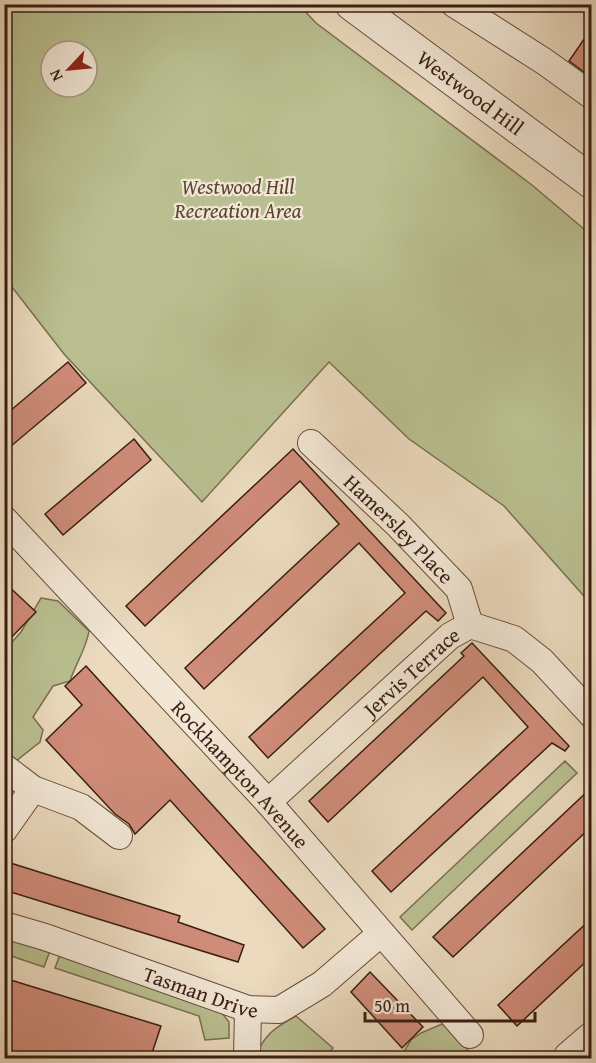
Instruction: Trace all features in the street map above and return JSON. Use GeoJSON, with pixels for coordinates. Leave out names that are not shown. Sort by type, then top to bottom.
{"type":"FeatureCollection","features":[{"type":"Feature","properties":{"kind":"street","name":"Westwood Hill"},"geometry":{"type":"LineString","coordinates":[[352,4],[591,182]]}},
{"type":"Feature","properties":{"kind":"street"},"geometry":{"type":"LineString","coordinates":[[454,4],[545,62],[591,96]]}},
{"type":"Feature","properties":{"kind":"street","name":"Hamersley Place"},"geometry":{"type":"LineString","coordinates":[[311,443],[398,525],[459,589],[470,625]]}},
{"type":"Feature","properties":{"kind":"street","name":"Rockhampton Avenue"},"geometry":{"type":"LineString","coordinates":[[4,519],[267,802],[470,1035]]}},
{"type":"Feature","properties":{"kind":"street","name":"Jervis Terrace"},"geometry":{"type":"LineString","coordinates":[[267,802],[450,636],[470,625],[514,639],[542,661],[591,715]]}},
{"type":"Feature","properties":{"kind":"street"},"geometry":{"type":"LineString","coordinates":[[4,767],[33,789],[81,807],[119,836]]}},
{"type":"Feature","properties":{"kind":"street"},"geometry":{"type":"LineString","coordinates":[[4,830],[33,789]]}},
{"type":"Feature","properties":{"kind":"street","name":"Tasman Drive"},"geometry":{"type":"LineString","coordinates":[[4,925],[45,937],[248,1009],[279,1010],[322,984],[380,934]]}},
{"type":"Feature","properties":{"kind":"street"},"geometry":{"type":"LineString","coordinates":[[247,1059],[248,1009]]}},
{"type":"Feature","properties":{"kind":"street"},"geometry":{"type":"LineString","coordinates":[[570,1059],[591,1039]]}},
{"type":"Feature","properties":{"kind":"green space","name":"Westwood Hill Recreation Area"},"geometry":{"type":"Polygon","coordinates":[[[5,4],[299,5],[316,23],[532,185],[591,235],[591,604],[504,506],[409,439],[329,362],[202,502],[64,354],[5,278],[5,4]]]}},
{"type":"Feature","properties":{"kind":"green space"},"geometry":{"type":"Polygon","coordinates":[[[41,598],[58,601],[89,631],[86,644],[70,681],[53,686],[33,717],[43,730],[40,742],[11,765],[5,761],[4,651],[21,632],[41,598]]]}},
{"type":"Feature","properties":{"kind":"green space"},"geometry":{"type":"Polygon","coordinates":[[[565,761],[577,773],[412,930],[400,917],[565,761]]]}},
{"type":"Feature","properties":{"kind":"green space"},"geometry":{"type":"Polygon","coordinates":[[[5,934],[51,948],[44,967],[5,954],[5,934]]]}},
{"type":"Feature","properties":{"kind":"green space"},"geometry":{"type":"Polygon","coordinates":[[[61,952],[221,1012],[229,1022],[229,1038],[205,1040],[199,1016],[55,968],[61,952]]]}},
{"type":"Feature","properties":{"kind":"green space"},"geometry":{"type":"Polygon","coordinates":[[[296,1016],[333,1048],[324,1058],[255,1058],[271,1033],[296,1016]]]}},
{"type":"Feature","properties":{"kind":"green space"},"geometry":{"type":"Polygon","coordinates":[[[442,1024],[454,1029],[473,1058],[405,1058],[403,1053],[411,1040],[442,1024]]]}},
{"type":"Feature","properties":{"kind":"building"},"geometry":{"type":"Polygon","coordinates":[[[591,29],[591,77],[569,61],[591,29]]]}},
{"type":"Feature","properties":{"kind":"building"},"geometry":{"type":"Polygon","coordinates":[[[68,362],[86,383],[4,452],[4,416],[68,362]]]}},
{"type":"Feature","properties":{"kind":"building"},"geometry":{"type":"Polygon","coordinates":[[[134,439],[151,460],[63,535],[45,514],[134,439]]]}},
{"type":"Feature","properties":{"kind":"building"},"geometry":{"type":"Polygon","coordinates":[[[293,449],[446,613],[438,621],[426,611],[268,758],[249,737],[405,593],[359,543],[204,689],[185,668],[339,524],[300,481],[145,626],[126,606],[293,449]]]}},
{"type":"Feature","properties":{"kind":"building"},"geometry":{"type":"Polygon","coordinates":[[[4,582],[36,612],[4,645],[4,582]]]}},
{"type":"Feature","properties":{"kind":"building"},"geometry":{"type":"Polygon","coordinates":[[[472,643],[569,746],[565,751],[552,743],[391,892],[372,871],[528,727],[483,677],[328,822],[309,801],[464,656],[461,653],[472,643]]]}},
{"type":"Feature","properties":{"kind":"building"},"geometry":{"type":"Polygon","coordinates":[[[86,666],[325,929],[303,948],[170,800],[135,834],[129,824],[115,814],[46,740],[82,705],[65,686],[86,666]]]}},
{"type":"Feature","properties":{"kind":"building"},"geometry":{"type":"Polygon","coordinates":[[[591,788],[591,827],[453,957],[433,937],[591,788]]]}},
{"type":"Feature","properties":{"kind":"building"},"geometry":{"type":"Polygon","coordinates":[[[4,861],[180,916],[178,922],[244,945],[238,962],[4,890],[4,861]]]}},
{"type":"Feature","properties":{"kind":"building"},"geometry":{"type":"Polygon","coordinates":[[[591,919],[591,957],[517,1026],[498,1005],[591,919]]]}},
{"type":"Feature","properties":{"kind":"building"},"geometry":{"type":"Polygon","coordinates":[[[370,972],[423,1027],[402,1048],[351,992],[370,972]]]}},
{"type":"Feature","properties":{"kind":"building"},"geometry":{"type":"Polygon","coordinates":[[[4,978],[161,1026],[150,1059],[4,1059],[4,978]]]}}]}
